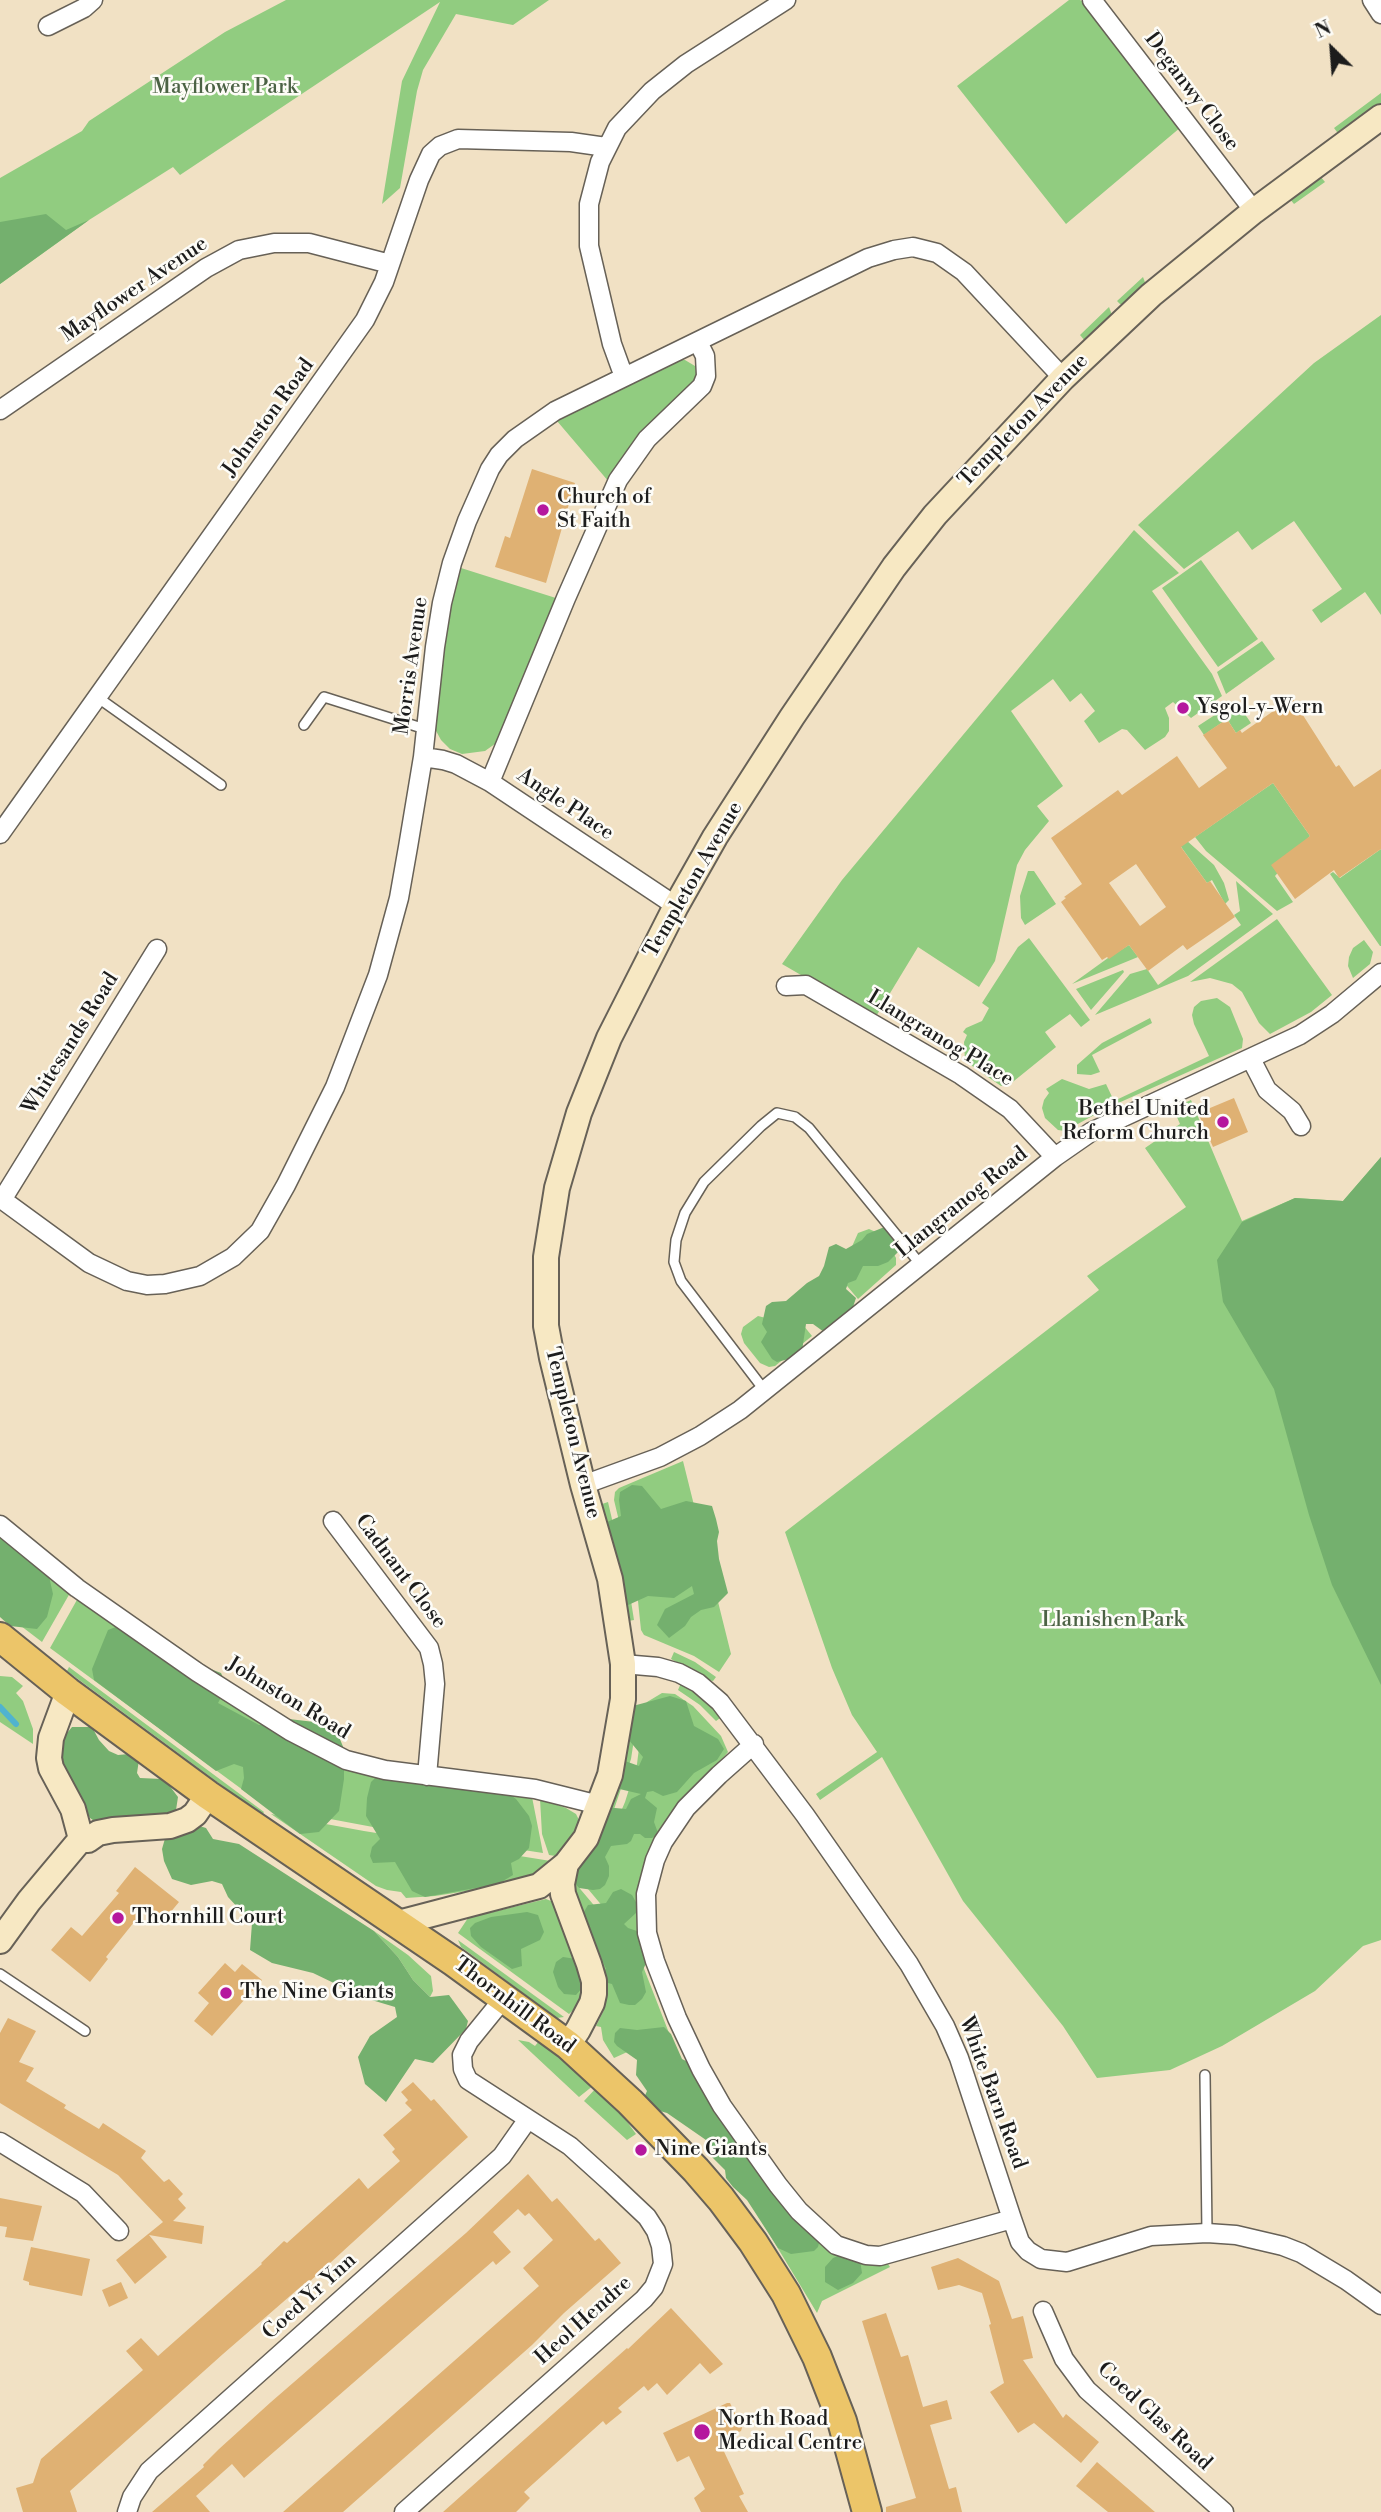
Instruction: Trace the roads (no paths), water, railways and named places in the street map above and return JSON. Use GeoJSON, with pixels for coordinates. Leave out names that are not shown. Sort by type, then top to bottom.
{"type":"FeatureCollection","features":[{"type":"Feature","properties":{"kind":"main road","name":"Thornhill Road"},"geometry":{"type":"LineString","coordinates":[[0,1637],[68,1692],[208,1795],[504,1998],[606,2077],[696,2170],[737,2221],[786,2294],[817,2357],[842,2420],[867,2512]]}},
{"type":"Feature","properties":{"kind":"street"},"geometry":{"type":"LineString","coordinates":[[48,26],[93,0]]}},
{"type":"Feature","properties":{"kind":"street"},"geometry":{"type":"LineString","coordinates":[[624,377],[612,344],[589,246],[589,204],[595,176],[606,147],[617,128],[668,77],[786,0]]}},
{"type":"Feature","properties":{"kind":"street","name":"Deganwy Close"},"geometry":{"type":"LineString","coordinates":[[1092,0],[1254,211]]}},
{"type":"Feature","properties":{"kind":"street"},"geometry":{"type":"LineString","coordinates":[[1372,0],[1381,15]]}},
{"type":"Feature","properties":{"kind":"street","name":"Templeton Avenue"},"geometry":{"type":"LineString","coordinates":[[398,1923],[540,1886],[566,1864],[586,1838],[610,1775],[623,1699],[623,1664],[611,1587],[552,1358],[546,1326],[546,1257],[566,1153],[592,1080],[623,1009],[676,906],[715,837],[785,728],[894,567],[942,506],[1063,378],[1165,283],[1254,211],[1381,117]]}},
{"type":"Feature","properties":{"kind":"street","name":"Johnston Road"},"geometry":{"type":"LineString","coordinates":[[0,834],[345,351],[375,303],[425,165],[440,146],[458,139],[571,142],[606,147]]}},
{"type":"Feature","properties":{"kind":"street","name":"Mayflower Avenue"},"geometry":{"type":"LineString","coordinates":[[0,410],[206,268],[239,250],[274,243],[309,243],[390,264]]}},
{"type":"Feature","properties":{"kind":"street","name":"Morris Avenue"},"geometry":{"type":"LineString","coordinates":[[1,1199],[89,1262],[108,1273],[137,1283],[165,1284],[200,1276],[233,1257],[260,1231],[317,1124],[349,1052],[373,988],[398,898],[423,757],[442,603],[452,563],[490,469],[515,439],[541,420],[624,377],[868,258],[913,247],[937,253],[964,272],[1063,378]]}},
{"type":"Feature","properties":{"kind":"street"},"geometry":{"type":"LineString","coordinates":[[490,782],[618,480],[647,439],[702,386],[706,376],[705,356],[698,341]]}},
{"type":"Feature","properties":{"kind":"street","name":"Angle Place"},"geometry":{"type":"LineString","coordinates":[[423,757],[456,764],[490,782],[676,906]]}},
{"type":"Feature","properties":{"kind":"street","name":"Whitesands Road"},"geometry":{"type":"LineString","coordinates":[[1,1199],[157,949]]}},
{"type":"Feature","properties":{"kind":"street","name":"Llangranog Road"},"geometry":{"type":"LineString","coordinates":[[583,1485],[647,1462],[682,1446],[726,1420],[1055,1157],[1106,1123],[1251,1059],[1318,1024],[1381,973]]}},
{"type":"Feature","properties":{"kind":"street","name":"Llangranog Place"},"geometry":{"type":"LineString","coordinates":[[786,986],[806,985],[961,1075],[1010,1109],[1055,1157]]}},
{"type":"Feature","properties":{"kind":"street"},"geometry":{"type":"LineString","coordinates":[[1251,1059],[1264,1085],[1292,1111],[1301,1126]]}},
{"type":"Feature","properties":{"kind":"street","name":"Cadnant Close"},"geometry":{"type":"LineString","coordinates":[[333,1521],[429,1648],[435,1684],[427,1776]]}},
{"type":"Feature","properties":{"kind":"street","name":"Johnston Road"},"geometry":{"type":"LineString","coordinates":[[0,1525],[124,1622],[290,1731],[346,1760],[368,1768],[535,1789],[599,1805]]}},
{"type":"Feature","properties":{"kind":"street","name":"White Barn Road"},"geometry":{"type":"LineString","coordinates":[[623,1664],[657,1667],[687,1676],[720,1702],[754,1744],[909,1964],[945,2025],[971,2091],[1020,2242],[1028,2251],[1041,2259],[1067,2262],[1151,2236],[1207,2233],[1258,2239],[1301,2253],[1381,2305]]}},
{"type":"Feature","properties":{"kind":"street"},"geometry":{"type":"LineString","coordinates":[[68,1692],[51,1738],[49,1758],[51,1768],[73,1809],[81,1839]]}},
{"type":"Feature","properties":{"kind":"street"},"geometry":{"type":"LineString","coordinates":[[754,1744],[701,1791],[673,1826],[655,1860],[646,1894],[648,1933],[655,1961],[701,2069],[722,2106],[778,2185],[799,2211],[836,2245],[866,2255],[880,2256],[1012,2219]]}},
{"type":"Feature","properties":{"kind":"street"},"geometry":{"type":"LineString","coordinates":[[81,1839],[88,1840],[98,1833],[113,1830],[170,1826],[195,1814],[208,1795]]}},
{"type":"Feature","properties":{"kind":"street"},"geometry":{"type":"LineString","coordinates":[[4,1927],[81,1839]]}},
{"type":"Feature","properties":{"kind":"street"},"geometry":{"type":"LineString","coordinates":[[566,1864],[563,1894],[589,1964],[594,1994],[578,2031],[568,2045]]}},
{"type":"Feature","properties":{"kind":"street","name":"Heol Hendre"},"geometry":{"type":"LineString","coordinates":[[404,2512],[643,2299],[660,2276],[663,2264],[656,2231],[647,2217],[570,2146],[468,2080],[463,2069],[462,2055],[469,2041],[504,1998]]}},
{"type":"Feature","properties":{"kind":"street","name":"Coed Yr Ynn"},"geometry":{"type":"LineString","coordinates":[[127,2512],[132,2497],[149,2472],[502,2156],[528,2119]]}},
{"type":"Feature","properties":{"kind":"street"},"geometry":{"type":"LineString","coordinates":[[0,2142],[83,2193],[119,2231]]}},
{"type":"Feature","properties":{"kind":"street","name":"Coed Glas Road"},"geometry":{"type":"LineString","coordinates":[[1043,2311],[1064,2359],[1087,2390],[1224,2512]]}},
{"type":"Feature","properties":{"kind":"lane"},"geometry":{"type":"LineString","coordinates":[[97,697],[221,785]]}},
{"type":"Feature","properties":{"kind":"lane"},"geometry":{"type":"LineString","coordinates":[[304,725],[324,697],[425,729]]}},
{"type":"Feature","properties":{"kind":"lane"},"geometry":{"type":"LineString","coordinates":[[765,1391],[681,1281],[674,1262],[676,1240],[685,1213],[704,1182],[777,1113],[795,1117],[809,1128],[921,1265]]}},
{"type":"Feature","properties":{"kind":"lane"},"geometry":{"type":"LineString","coordinates":[[0,1974],[85,2031]]}},
{"type":"Feature","properties":{"kind":"lane"},"geometry":{"type":"LineString","coordinates":[[1205,2075],[1207,2233]]}},
{"type":"Feature","properties":{"kind":"waterway"},"geometry":{"type":"LineString","coordinates":[[0,1707],[16,1724]]}},
{"type":"Feature","properties":{"kind":"place","name":"Church of St Faith"},"geometry":{"type":"Point","coordinates":[543,510]}},
{"type":"Feature","properties":{"kind":"place","name":"Ysgol-y-Wern"},"geometry":{"type":"Point","coordinates":[1183,708]}},
{"type":"Feature","properties":{"kind":"place","name":"Bethel United Reform Church"},"geometry":{"type":"Point","coordinates":[1223,1122]}},
{"type":"Feature","properties":{"kind":"place","name":"Thornhill Court"},"geometry":{"type":"Point","coordinates":[118,1918]}},
{"type":"Feature","properties":{"kind":"place","name":"The Nine Giants"},"geometry":{"type":"Point","coordinates":[226,1993]}},
{"type":"Feature","properties":{"kind":"place","name":"Nine Giants"},"geometry":{"type":"Point","coordinates":[641,2150]}},
{"type":"Feature","properties":{"kind":"place","name":"North Road Medical Centre"},"geometry":{"type":"Point","coordinates":[702,2432]}},
{"type":"Feature","properties":{"kind":"park label","name":"Mayflower Park"},"geometry":{"type":"Point","coordinates":[225,88]}},
{"type":"Feature","properties":{"kind":"park label","name":"Llanishen Park"},"geometry":{"type":"Point","coordinates":[1113,1621]}}]}
